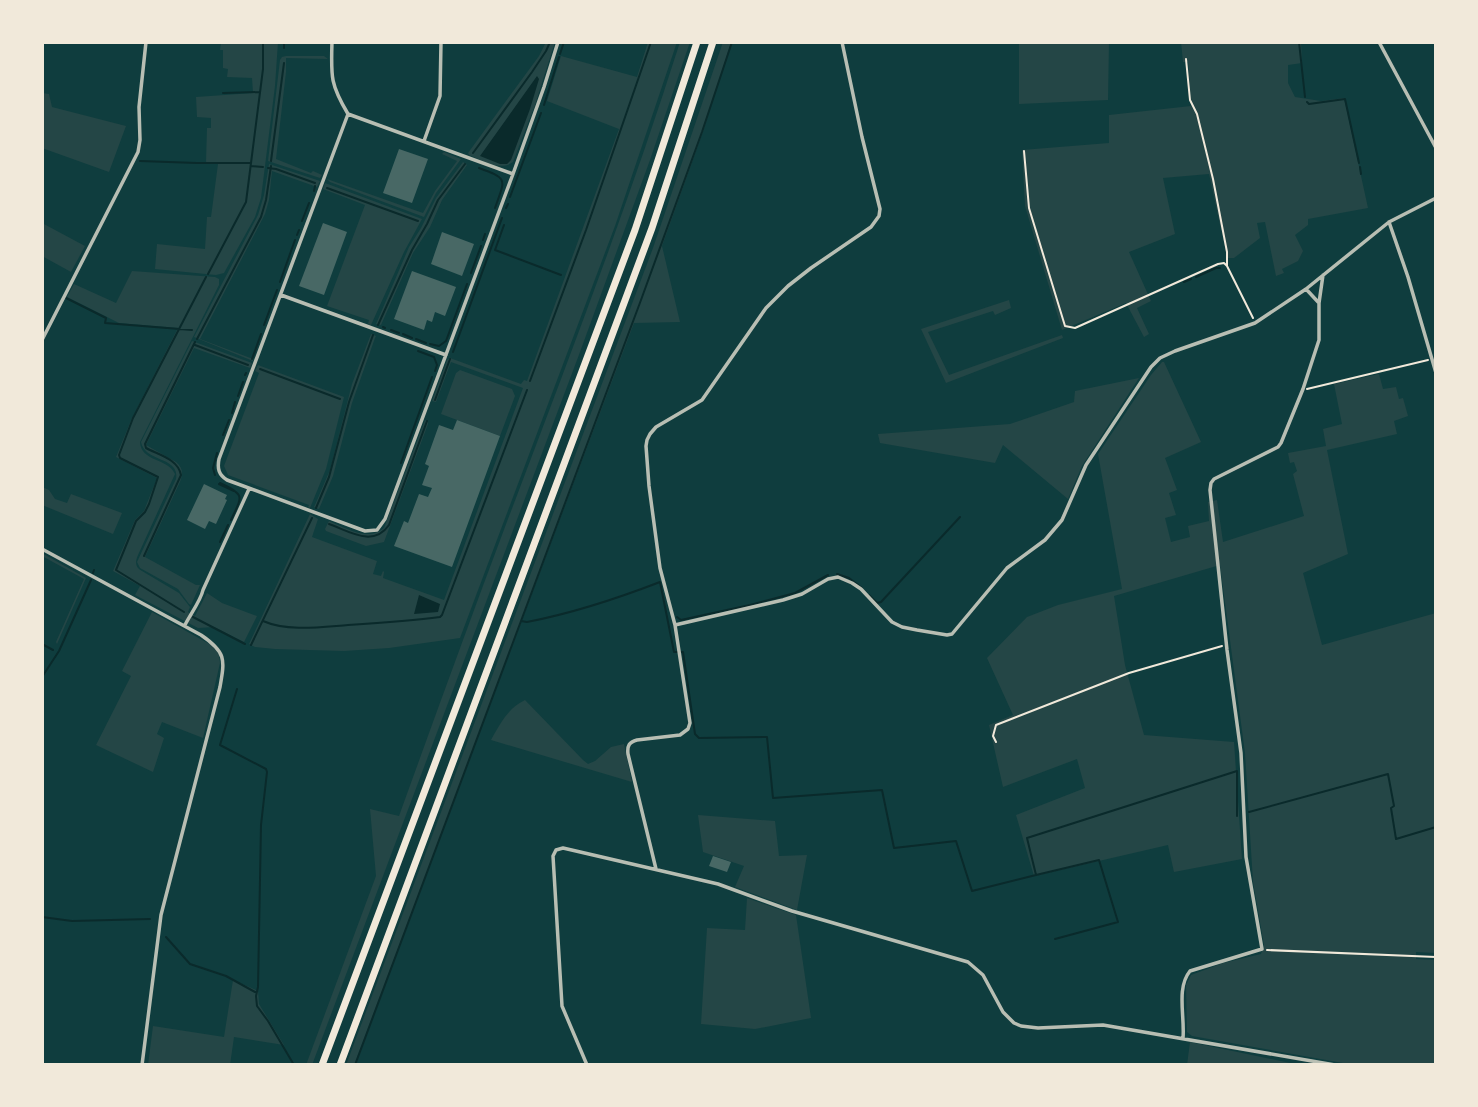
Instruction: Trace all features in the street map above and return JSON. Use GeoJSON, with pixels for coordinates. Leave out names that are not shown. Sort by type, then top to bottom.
{"type":"FeatureCollection","features":[{"type":"Feature","properties":{"kind":"highway"},"geometry":{"type":"LineString","coordinates":[[322,1065],[635,230],[697,42]]}},
{"type":"Feature","properties":{"kind":"highway"},"geometry":{"type":"LineString","coordinates":[[340,1065],[652,228],[713,42]]}},
{"type":"Feature","properties":{"kind":"street"},"geometry":{"type":"LineString","coordinates":[[42,340],[138,152],[139,107],[146,42]]}},
{"type":"Feature","properties":{"kind":"street"},"geometry":{"type":"LineString","coordinates":[[332,42],[332,79],[335,91],[348,114],[513,174]]}},
{"type":"Feature","properties":{"kind":"street"},"geometry":{"type":"LineString","coordinates":[[424,141],[440,96],[440,42]]}},
{"type":"Feature","properties":{"kind":"street"},"geometry":{"type":"LineString","coordinates":[[348,114],[218,464],[219,474],[223,477],[365,531],[377,530],[385,519],[513,174],[558,42]]}},
{"type":"Feature","properties":{"kind":"street"},"geometry":{"type":"LineString","coordinates":[[656,869],[629,744],[632,741],[680,735],[688,729],[690,723],[675,625],[660,568],[646,446],[656,427],[702,400],[766,308],[776,298],[811,268],[871,227],[879,216],[880,209],[842,42]]}},
{"type":"Feature","properties":{"kind":"street"},"geometry":{"type":"LineString","coordinates":[[1379,42],[1436,148]]}},
{"type":"Feature","properties":{"kind":"street"},"geometry":{"type":"LineString","coordinates":[[675,625],[783,600],[838,577],[861,590],[892,622],[916,630],[952,634],[1007,568],[1045,540],[1062,520],[1086,466],[1144,377],[1160,358],[1255,323],[1306,289],[1389,222],[1436,198]]}},
{"type":"Feature","properties":{"kind":"street"},"geometry":{"type":"LineString","coordinates":[[1389,222],[1436,372]]}},
{"type":"Feature","properties":{"kind":"street"},"geometry":{"type":"LineString","coordinates":[[1183,1038],[1182,988],[1185,976],[1190,971],[1262,949],[1246,857],[1241,753],[1211,483],[1278,447],[1291,422],[1319,340],[1319,303],[1323,275]]}},
{"type":"Feature","properties":{"kind":"street"},"geometry":{"type":"LineString","coordinates":[[1306,289],[1319,303]]}},
{"type":"Feature","properties":{"kind":"street"},"geometry":{"type":"LineString","coordinates":[[281,295],[446,355]]}},
{"type":"Feature","properties":{"kind":"street"},"geometry":{"type":"LineString","coordinates":[[185,625],[202,595],[250,489]]}},
{"type":"Feature","properties":{"kind":"street"},"geometry":{"type":"LineString","coordinates":[[42,549],[185,625],[223,654],[224,665],[161,915],[142,1065]]}},
{"type":"Feature","properties":{"kind":"street"},"geometry":{"type":"LineString","coordinates":[[587,1065],[562,1006],[553,856],[556,850],[564,848],[718,884],[792,911],[968,962],[983,975],[1003,1012],[1021,1026],[1038,1028],[1103,1025],[1335,1065]]}},
{"type":"Feature","properties":{"kind":"path"},"geometry":{"type":"LineString","coordinates":[[1186,59],[1190,100],[1197,114],[1213,179],[1227,252],[1227,266],[1255,323]]}},
{"type":"Feature","properties":{"kind":"path"},"geometry":{"type":"LineString","coordinates":[[1024,151],[1029,208],[1065,326],[1075,328],[1218,264],[1227,266]]}},
{"type":"Feature","properties":{"kind":"path"},"geometry":{"type":"LineString","coordinates":[[1303,389],[1432,359]]}},
{"type":"Feature","properties":{"kind":"path"},"geometry":{"type":"LineString","coordinates":[[996,742],[993,736],[996,724],[1129,673],[1227,645]]}},
{"type":"Feature","properties":{"kind":"path"},"geometry":{"type":"LineString","coordinates":[[1262,949],[1436,957]]}},
{"type":"Feature","properties":{"kind":"shaded area"},"geometry":{"type":"Polygon","coordinates":[[[221,42],[278,42],[261,198],[255,217],[224,273],[216,275],[155,269],[157,244],[205,249],[207,217],[211,217],[218,164],[206,163],[207,128],[211,128],[211,118],[197,117],[196,97],[253,93],[252,78],[227,77],[228,69],[223,68],[221,42]]]}},
{"type":"Feature","properties":{"kind":"shaded area"},"geometry":{"type":"Polygon","coordinates":[[[546,42],[555,42],[513,162],[502,166],[469,155],[539,56],[546,42]]]}},
{"type":"Feature","properties":{"kind":"shaded area"},"geometry":{"type":"Polygon","coordinates":[[[648,42],[677,42],[615,226],[460,638],[344,651],[275,649],[249,644],[310,514],[318,519],[312,537],[377,561],[373,574],[381,576],[383,571],[383,578],[444,600],[523,388],[451,362],[436,402],[432,401],[450,358],[521,384],[524,380],[527,381],[619,129],[547,101],[561,56],[637,77],[648,42]]]}},
{"type":"Feature","properties":{"kind":"shaded area"},"geometry":{"type":"Polygon","coordinates":[[[680,42],[690,42],[580,352],[312,1065],[306,1065],[376,876],[370,809],[399,816],[618,225],[680,42]]]}},
{"type":"Feature","properties":{"kind":"shaded area"},"geometry":{"type":"Polygon","coordinates":[[[723,42],[731,42],[704,129],[662,246],[680,322],[634,323],[354,1065],[346,1065],[653,248],[723,42]]]}},
{"type":"Feature","properties":{"kind":"shaded area"},"geometry":{"type":"Polygon","coordinates":[[[1019,42],[1109,42],[1108,100],[1019,104],[1019,42]]]}},
{"type":"Feature","properties":{"kind":"shaded area"},"geometry":{"type":"Polygon","coordinates":[[[1181,42],[1301,42],[1302,63],[1288,65],[1288,83],[1295,97],[1321,101],[1344,98],[1368,208],[1308,219],[1308,225],[1295,235],[1303,251],[1298,261],[1282,269],[1284,273],[1276,276],[1265,222],[1257,223],[1260,238],[1234,258],[1226,258],[1209,174],[1163,178],[1175,234],[1129,252],[1151,301],[1137,308],[1149,334],[1144,337],[1126,303],[1062,330],[1025,206],[1022,150],[1109,143],[1109,115],[1191,106],[1188,62],[1183,62],[1181,42]]]}},
{"type":"Feature","properties":{"kind":"shaded area"},"geometry":{"type":"Polygon","coordinates":[[[286,56],[324,56],[328,59],[286,58],[276,159],[311,173],[313,171],[322,175],[320,178],[268,161],[280,60],[286,56]]]}},
{"type":"Feature","properties":{"kind":"shaded area"},"geometry":{"type":"Polygon","coordinates":[[[537,76],[539,79],[530,109],[511,160],[507,164],[500,164],[480,156],[537,76]]]}},
{"type":"Feature","properties":{"kind":"shaded area"},"geometry":{"type":"Polygon","coordinates":[[[42,93],[49,94],[52,107],[126,126],[109,172],[42,148],[42,93]]]}},
{"type":"Feature","properties":{"kind":"shaded area"},"geometry":{"type":"Polygon","coordinates":[[[444,152],[461,159],[436,193],[424,217],[327,179],[423,213],[435,191],[457,161],[442,154],[444,152]]]}},
{"type":"Feature","properties":{"kind":"shaded area"},"geometry":{"type":"Polygon","coordinates":[[[463,162],[467,165],[442,200],[430,227],[413,253],[381,325],[376,324],[409,247],[436,198],[463,162]]]}},
{"type":"Feature","properties":{"kind":"shaded area"},"geometry":{"type":"Polygon","coordinates":[[[269,164],[320,181],[317,187],[272,171],[265,214],[200,339],[253,361],[194,337],[258,215],[269,164]]]}},
{"type":"Feature","properties":{"kind":"shaded area"},"geometry":{"type":"Polygon","coordinates":[[[325,183],[422,219],[371,325],[368,324],[369,320],[327,306],[365,205],[323,189],[325,183]]]}},
{"type":"Feature","properties":{"kind":"shaded area"},"geometry":{"type":"Polygon","coordinates":[[[42,223],[85,246],[71,272],[42,256],[42,223]]]}},
{"type":"Feature","properties":{"kind":"shaded area"},"geometry":{"type":"Polygon","coordinates":[[[132,271],[219,279],[219,285],[140,442],[145,453],[167,465],[175,474],[136,562],[140,569],[179,593],[190,607],[188,612],[195,616],[207,593],[222,603],[257,616],[244,642],[214,627],[198,628],[135,595],[140,586],[113,571],[135,520],[144,511],[157,478],[116,457],[132,418],[178,328],[119,323],[67,297],[74,284],[116,303],[132,271]]]}},
{"type":"Feature","properties":{"kind":"shaded area"},"geometry":{"type":"Polygon","coordinates":[[[1009,300],[1011,308],[995,315],[993,311],[928,332],[949,375],[1062,335],[1063,338],[946,383],[921,329],[1009,300]]]}},
{"type":"Feature","properties":{"kind":"shaded area"},"geometry":{"type":"Polygon","coordinates":[[[371,334],[376,336],[352,403],[333,476],[319,509],[314,507],[330,470],[352,384],[371,334]]]}},
{"type":"Feature","properties":{"kind":"shaded area"},"geometry":{"type":"Polygon","coordinates":[[[192,341],[252,363],[250,368],[194,348],[146,445],[176,462],[182,472],[145,557],[200,585],[191,605],[178,589],[140,568],[137,562],[176,479],[173,466],[149,453],[141,442],[192,341]]]}},
{"type":"Feature","properties":{"kind":"shaded area"},"geometry":{"type":"Polygon","coordinates":[[[1162,362],[1201,442],[1165,458],[1177,490],[1169,493],[1176,515],[1165,518],[1171,542],[1190,537],[1188,526],[1209,521],[1208,502],[1217,500],[1223,542],[1304,516],[1293,474],[1297,471],[1294,462],[1290,463],[1288,453],[1326,446],[1323,429],[1342,424],[1334,384],[1379,374],[1383,389],[1396,387],[1399,399],[1403,398],[1408,416],[1394,421],[1397,434],[1327,450],[1348,554],[1303,573],[1322,645],[1436,613],[1436,953],[1416,952],[1416,959],[1436,960],[1436,1065],[1354,1065],[1192,1036],[1187,1032],[1186,985],[1191,975],[1223,963],[1261,954],[1264,945],[1253,882],[1245,753],[1220,565],[1114,596],[1125,665],[1144,735],[1234,742],[1242,859],[1174,872],[1168,845],[1034,876],[1016,815],[1085,788],[1077,759],[1003,787],[989,725],[1013,715],[987,658],[1027,617],[1058,605],[1122,589],[1098,454],[1162,362]]]}},
{"type":"Feature","properties":{"kind":"shaded area"},"geometry":{"type":"Polygon","coordinates":[[[258,365],[344,397],[326,469],[310,508],[309,505],[228,475],[224,466],[259,373],[255,371],[258,365]]]}},
{"type":"Feature","properties":{"kind":"shaded area"},"geometry":{"type":"Polygon","coordinates":[[[460,370],[512,389],[515,396],[500,436],[441,414],[456,373],[460,370]]]}},
{"type":"Feature","properties":{"kind":"shaded area"},"geometry":{"type":"Polygon","coordinates":[[[1139,378],[1082,466],[1068,499],[1003,445],[995,463],[880,443],[878,434],[1010,424],[1074,402],[1075,391],[1139,378]]]}},
{"type":"Feature","properties":{"kind":"shaded area"},"geometry":{"type":"Polygon","coordinates":[[[425,420],[428,424],[384,542],[366,546],[326,531],[329,521],[364,534],[378,532],[384,528],[425,420]]]}},
{"type":"Feature","properties":{"kind":"shaded area"},"geometry":{"type":"Polygon","coordinates":[[[42,487],[49,490],[55,499],[67,503],[71,494],[122,513],[113,534],[42,505],[42,487]]]}},
{"type":"Feature","properties":{"kind":"shaded area"},"geometry":{"type":"Polygon","coordinates":[[[42,553],[86,578],[57,644],[84,579],[42,556],[42,553]]]}},
{"type":"Feature","properties":{"kind":"shaded area"},"geometry":{"type":"Polygon","coordinates":[[[419,595],[440,604],[438,612],[414,614],[419,595]]]}},
{"type":"Feature","properties":{"kind":"shaded area"},"geometry":{"type":"Polygon","coordinates":[[[152,612],[213,646],[219,655],[220,663],[203,738],[162,722],[157,734],[164,738],[153,772],[96,745],[131,676],[122,671],[152,612]]]}},
{"type":"Feature","properties":{"kind":"shaded area"},"geometry":{"type":"Polygon","coordinates":[[[525,700],[588,764],[611,747],[624,744],[632,782],[491,740],[509,712],[525,700]]]}},
{"type":"Feature","properties":{"kind":"shaded area"},"geometry":{"type":"Polygon","coordinates":[[[698,815],[775,821],[779,856],[807,855],[797,910],[735,887],[744,866],[703,852],[698,815]]]}},
{"type":"Feature","properties":{"kind":"shaded area"},"geometry":{"type":"Polygon","coordinates":[[[747,898],[796,915],[811,1018],[755,1029],[701,1024],[707,928],[745,930],[747,898]]]}},
{"type":"Feature","properties":{"kind":"shaded area"},"geometry":{"type":"Polygon","coordinates":[[[233,980],[258,991],[259,1004],[284,1045],[234,1037],[230,1065],[148,1065],[153,1026],[224,1037],[233,980]]]}},
{"type":"Feature","properties":{"kind":"shaded area"},"geometry":{"type":"Polygon","coordinates":[[[1190,1042],[1300,1065],[1187,1065],[1190,1042]]]}},
{"type":"Feature","properties":{"kind":"building"},"geometry":{"type":"Polygon","coordinates":[[[399,149],[428,159],[412,203],[383,193],[399,149]]]}},
{"type":"Feature","properties":{"kind":"building"},"geometry":{"type":"Polygon","coordinates":[[[323,223],[347,232],[324,295],[299,286],[323,223]]]}},
{"type":"Feature","properties":{"kind":"building"},"geometry":{"type":"Polygon","coordinates":[[[442,232],[474,244],[462,276],[431,264],[442,232]]]}},
{"type":"Feature","properties":{"kind":"building"},"geometry":{"type":"Polygon","coordinates":[[[412,271],[456,287],[445,316],[435,312],[432,322],[427,320],[424,330],[394,319],[412,271]]]}},
{"type":"Feature","properties":{"kind":"building"},"geometry":{"type":"Polygon","coordinates":[[[457,420],[500,436],[452,567],[394,546],[404,521],[408,523],[419,494],[428,497],[432,488],[422,485],[429,466],[425,464],[439,425],[453,430],[457,420]]]}},
{"type":"Feature","properties":{"kind":"building"},"geometry":{"type":"Polygon","coordinates":[[[204,484],[227,495],[216,524],[209,521],[205,529],[187,520],[204,484]]]}},
{"type":"Feature","properties":{"kind":"building"},"geometry":{"type":"Polygon","coordinates":[[[713,856],[731,862],[727,872],[709,866],[713,856]]]}},
{"type":"Feature","properties":{"kind":"waterway"},"geometry":{"type":"LineString","coordinates":[[208,274],[246,202],[263,69],[263,42]]}},
{"type":"Feature","properties":{"kind":"waterway"},"geometry":{"type":"LineString","coordinates":[[284,42],[284,48]]}},
{"type":"Feature","properties":{"kind":"waterway"},"geometry":{"type":"LineString","coordinates":[[473,153],[532,72],[550,42]]}},
{"type":"Feature","properties":{"kind":"waterway"},"geometry":{"type":"LineString","coordinates":[[560,54],[564,42]]}},
{"type":"Feature","properties":{"kind":"waterway"},"geometry":{"type":"LineString","coordinates":[[530,381],[651,42]]}},
{"type":"Feature","properties":{"kind":"waterway"},"geometry":{"type":"LineString","coordinates":[[355,1065],[641,300],[732,42]]}},
{"type":"Feature","properties":{"kind":"waterway"},"geometry":{"type":"LineString","coordinates":[[1299,42],[1305,97]]}},
{"type":"Feature","properties":{"kind":"waterway"},"geometry":{"type":"LineString","coordinates":[[544,105],[559,57]]}},
{"type":"Feature","properties":{"kind":"waterway"},"geometry":{"type":"LineString","coordinates":[[271,161],[284,63]]}},
{"type":"Feature","properties":{"kind":"waterway"},"geometry":{"type":"LineString","coordinates":[[223,93],[260,92]]}},
{"type":"Feature","properties":{"kind":"waterway"},"geometry":{"type":"LineString","coordinates":[[1307,102],[1309,104],[1345,99],[1359,163]]}},
{"type":"Feature","properties":{"kind":"waterway"},"geometry":{"type":"LineString","coordinates":[[510,197],[541,113]]}},
{"type":"Feature","properties":{"kind":"waterway"},"geometry":{"type":"LineString","coordinates":[[140,161],[251,163]]}},
{"type":"Feature","properties":{"kind":"waterway"},"geometry":{"type":"LineString","coordinates":[[378,325],[438,200],[465,164]]}},
{"type":"Feature","properties":{"kind":"waterway"},"geometry":{"type":"LineString","coordinates":[[251,166],[263,167]]}},
{"type":"Feature","properties":{"kind":"waterway"},"geometry":{"type":"LineString","coordinates":[[197,339],[261,217],[271,166]]}},
{"type":"Feature","properties":{"kind":"waterway"},"geometry":{"type":"LineString","coordinates":[[1360,167],[1361,174]]}},
{"type":"Feature","properties":{"kind":"waterway"},"geometry":{"type":"LineString","coordinates":[[268,168],[315,183]]}},
{"type":"Feature","properties":{"kind":"waterway"},"geometry":{"type":"LineString","coordinates":[[479,168],[496,175],[502,181],[495,208]]}},
{"type":"Feature","properties":{"kind":"waterway"},"geometry":{"type":"LineString","coordinates":[[314,191],[315,186]]}},
{"type":"Feature","properties":{"kind":"waterway"},"geometry":{"type":"LineString","coordinates":[[327,188],[418,221]]}},
{"type":"Feature","properties":{"kind":"waterway"},"geometry":{"type":"LineString","coordinates":[[302,221],[309,203]]}},
{"type":"Feature","properties":{"kind":"waterway"},"geometry":{"type":"LineString","coordinates":[[506,208],[508,204]]}},
{"type":"Feature","properties":{"kind":"waterway"},"geometry":{"type":"LineString","coordinates":[[453,352],[502,218]]}},
{"type":"Feature","properties":{"kind":"waterway"},"geometry":{"type":"LineString","coordinates":[[504,225],[495,250],[561,275]]}},
{"type":"Feature","properties":{"kind":"waterway"},"geometry":{"type":"LineString","coordinates":[[297,235],[299,230]]}},
{"type":"Feature","properties":{"kind":"waterway"},"geometry":{"type":"LineString","coordinates":[[483,240],[485,234]]}},
{"type":"Feature","properties":{"kind":"waterway"},"geometry":{"type":"LineString","coordinates":[[280,282],[295,240]]}},
{"type":"Feature","properties":{"kind":"waterway"},"geometry":{"type":"LineString","coordinates":[[471,273],[481,246]]}},
{"type":"Feature","properties":{"kind":"waterway"},"geometry":{"type":"LineString","coordinates":[[1196,277],[1220,268]]}},
{"type":"Feature","properties":{"kind":"waterway"},"geometry":{"type":"LineString","coordinates":[[184,612],[116,570],[136,521],[149,504],[158,477],[120,458],[119,455],[133,418],[206,277]]}},
{"type":"Feature","properties":{"kind":"waterway"},"geometry":{"type":"LineString","coordinates":[[1184,282],[1191,279]]}},
{"type":"Feature","properties":{"kind":"waterway"},"geometry":{"type":"LineString","coordinates":[[430,344],[439,346],[446,341],[467,284]]}},
{"type":"Feature","properties":{"kind":"waterway"},"geometry":{"type":"LineString","coordinates":[[264,325],[277,290]]}},
{"type":"Feature","properties":{"kind":"waterway"},"geometry":{"type":"LineString","coordinates":[[66,298],[106,318],[105,323],[192,330]]}},
{"type":"Feature","properties":{"kind":"waterway"},"geometry":{"type":"LineString","coordinates":[[391,330],[399,333]]}},
{"type":"Feature","properties":{"kind":"waterway"},"geometry":{"type":"LineString","coordinates":[[252,359],[261,334]]}},
{"type":"Feature","properties":{"kind":"waterway"},"geometry":{"type":"LineString","coordinates":[[403,334],[412,338]]}},
{"type":"Feature","properties":{"kind":"waterway"},"geometry":{"type":"LineString","coordinates":[[316,508],[329,477],[349,402],[373,335]]}},
{"type":"Feature","properties":{"kind":"waterway"},"geometry":{"type":"LineString","coordinates":[[416,339],[426,343]]}},
{"type":"Feature","properties":{"kind":"waterway"},"geometry":{"type":"LineString","coordinates":[[144,556],[181,475],[172,461],[146,448],[145,444],[195,342]]}},
{"type":"Feature","properties":{"kind":"waterway"},"geometry":{"type":"LineString","coordinates":[[195,345],[248,365]]}},
{"type":"Feature","properties":{"kind":"waterway"},"geometry":{"type":"LineString","coordinates":[[418,351],[434,357],[437,365],[435,371]]}},
{"type":"Feature","properties":{"kind":"waterway"},"geometry":{"type":"LineString","coordinates":[[435,400],[450,359]]}},
{"type":"Feature","properties":{"kind":"waterway"},"geometry":{"type":"LineString","coordinates":[[260,369],[340,399]]}},
{"type":"Feature","properties":{"kind":"waterway"},"geometry":{"type":"LineString","coordinates":[[401,463],[432,377]]}},
{"type":"Feature","properties":{"kind":"waterway"},"geometry":{"type":"LineString","coordinates":[[238,396],[243,382]]}},
{"type":"Feature","properties":{"kind":"waterway"},"geometry":{"type":"LineString","coordinates":[[263,621],[283,627],[305,628],[440,617],[527,390]]}},
{"type":"Feature","properties":{"kind":"waterway"},"geometry":{"type":"LineString","coordinates":[[232,413],[235,402]]}},
{"type":"Feature","properties":{"kind":"waterway"},"geometry":{"type":"LineString","coordinates":[[223,435],[229,420]]}},
{"type":"Feature","properties":{"kind":"waterway"},"geometry":{"type":"LineString","coordinates":[[329,524],[360,536],[376,536],[383,532],[389,525],[427,421]]}},
{"type":"Feature","properties":{"kind":"waterway"},"geometry":{"type":"LineString","coordinates":[[215,475],[213,468],[217,453]]}},
{"type":"Feature","properties":{"kind":"waterway"},"geometry":{"type":"LineString","coordinates":[[220,483],[234,490],[239,497],[231,520]]}},
{"type":"Feature","properties":{"kind":"waterway"},"geometry":{"type":"LineString","coordinates":[[219,484],[234,491]]}},
{"type":"Feature","properties":{"kind":"waterway"},"geometry":{"type":"LineString","coordinates":[[869,595],[877,603],[881,602],[960,517]]}},
{"type":"Feature","properties":{"kind":"waterway"},"geometry":{"type":"LineString","coordinates":[[251,645],[312,518]]}},
{"type":"Feature","properties":{"kind":"waterway"},"geometry":{"type":"LineString","coordinates":[[220,542],[228,525]]}},
{"type":"Feature","properties":{"kind":"waterway"},"geometry":{"type":"LineString","coordinates":[[837,574],[849,578],[862,588]]}},
{"type":"Feature","properties":{"kind":"waterway"},"geometry":{"type":"LineString","coordinates":[[677,617],[681,620],[795,593],[828,575]]}},
{"type":"Feature","properties":{"kind":"waterway"},"geometry":{"type":"LineString","coordinates":[[42,677],[59,651],[91,580]]}},
{"type":"Feature","properties":{"kind":"waterway"},"geometry":{"type":"LineString","coordinates":[[521,621],[527,622],[578,610],[660,582],[674,652],[683,652],[695,734],[699,738],[767,737],[773,798],[882,790],[894,848],[956,841],[972,891],[1036,875],[1027,838],[1237,771],[1237,816]]}},
{"type":"Feature","properties":{"kind":"waterway"},"geometry":{"type":"LineString","coordinates":[[193,617],[245,644]]}},
{"type":"Feature","properties":{"kind":"waterway"},"geometry":{"type":"LineString","coordinates":[[42,644],[53,650]]}},
{"type":"Feature","properties":{"kind":"waterway"},"geometry":{"type":"LineString","coordinates":[[237,689],[220,745],[266,769],[267,772],[261,825],[257,1006],[294,1065]]}},
{"type":"Feature","properties":{"kind":"waterway"},"geometry":{"type":"LineString","coordinates":[[1249,812],[1388,774],[1396,839],[1436,827]]}},
{"type":"Feature","properties":{"kind":"waterway"},"geometry":{"type":"LineString","coordinates":[[1036,875],[1099,860],[1118,922],[1055,939]]}},
{"type":"Feature","properties":{"kind":"waterway"},"geometry":{"type":"LineString","coordinates":[[42,917],[72,921],[150,919]]}},
{"type":"Feature","properties":{"kind":"waterway"},"geometry":{"type":"LineString","coordinates":[[166,937],[190,964],[226,976],[255,992]]}}]}
